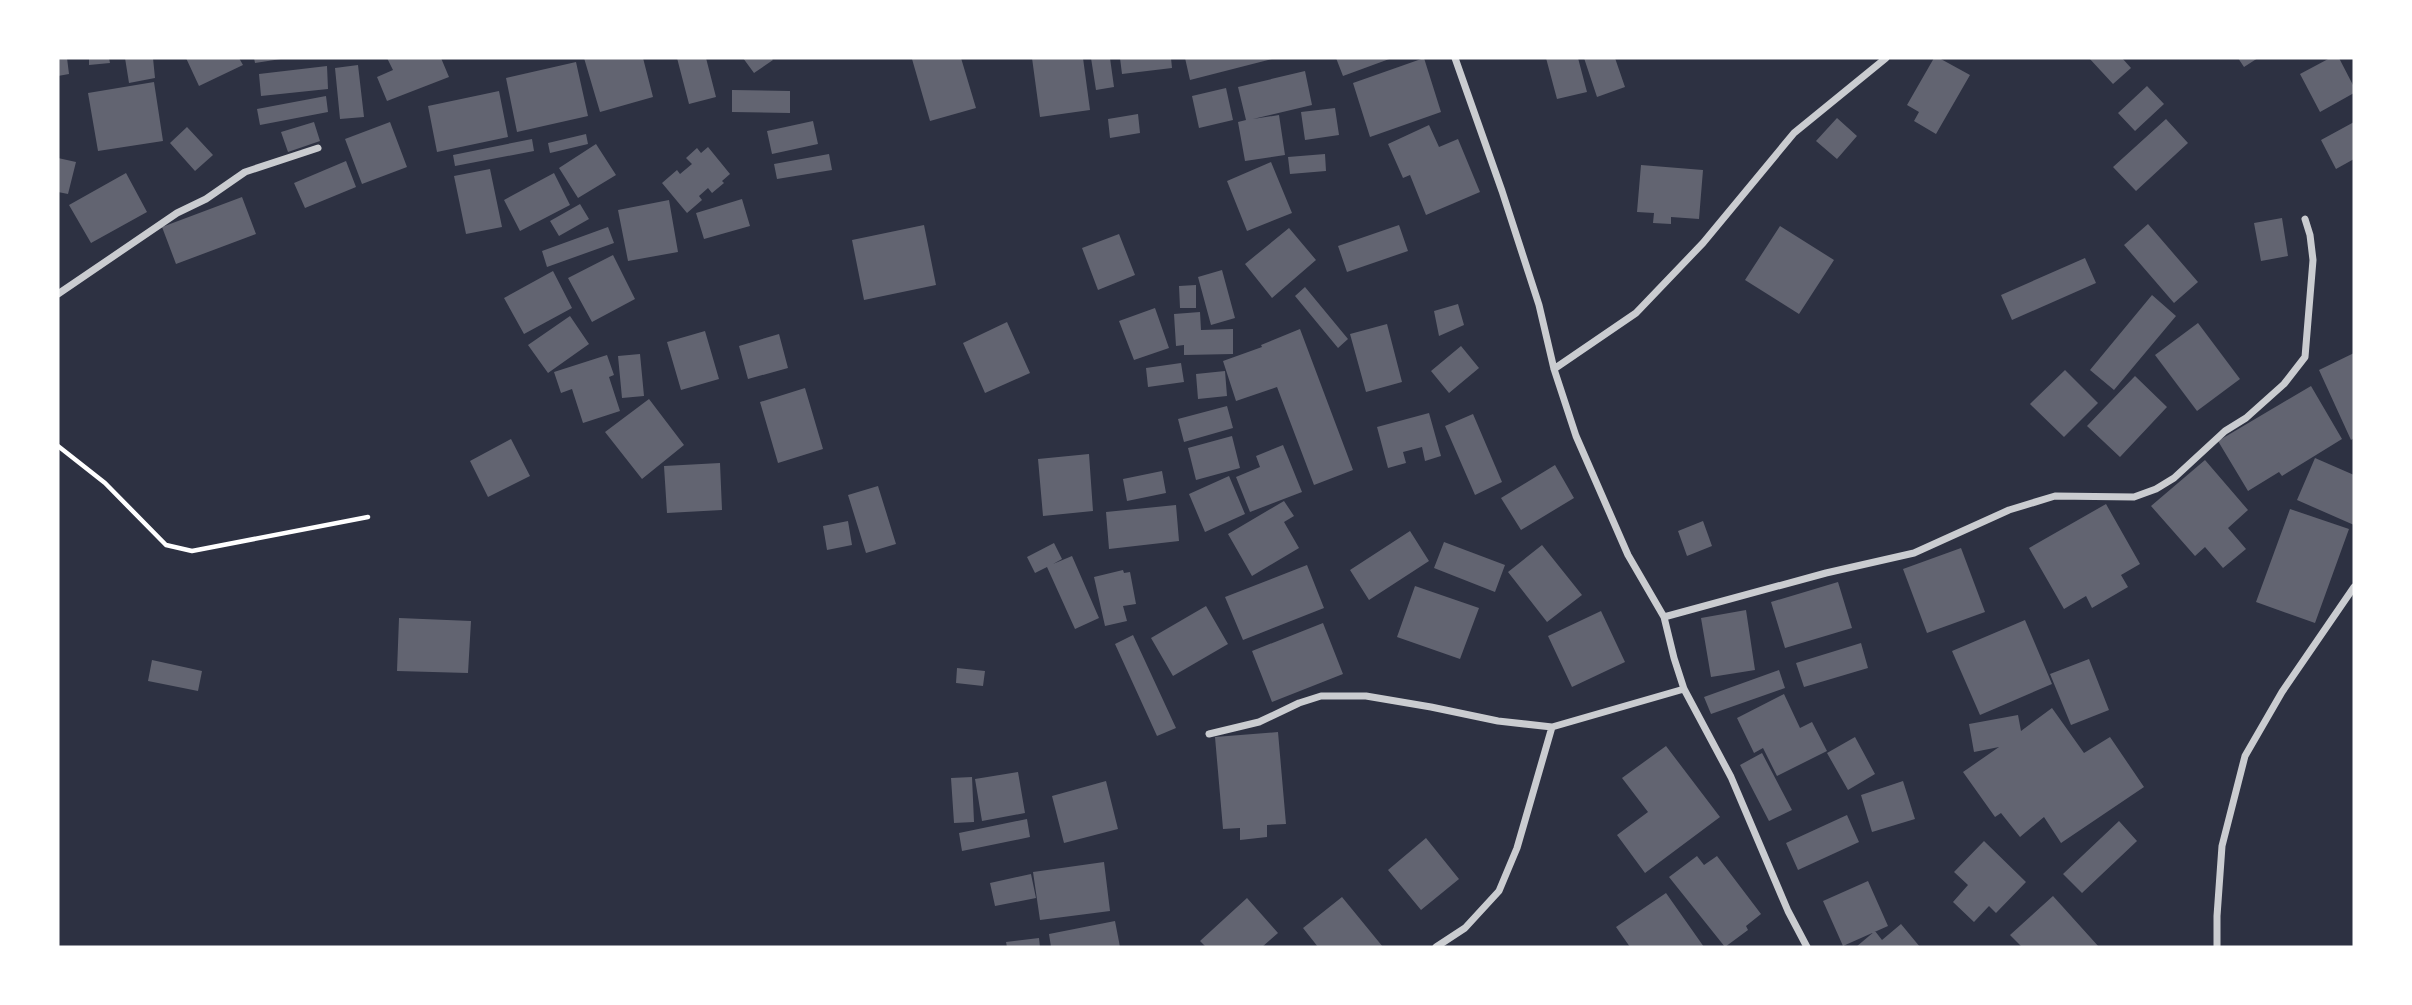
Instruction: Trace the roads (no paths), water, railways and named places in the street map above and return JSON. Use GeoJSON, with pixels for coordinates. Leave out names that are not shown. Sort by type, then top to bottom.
{"type":"FeatureCollection","features":[{"type":"Feature","properties":{"kind":"street"},"geometry":{"type":"LineString","coordinates":[[1455,58],[1535,293],[1553,369],[1576,436],[1628,555],[1664,617],[1684,689],[1731,777],[1788,911],[1807,947]]}},
{"type":"Feature","properties":{"kind":"street"},"geometry":{"type":"LineString","coordinates":[[1553,369],[1636,313],[1703,243],[1794,133],[1886,58]]}},
{"type":"Feature","properties":{"kind":"street"},"geometry":{"type":"LineString","coordinates":[[58,294],[177,213],[206,200],[245,172],[318,148]]}},
{"type":"Feature","properties":{"kind":"street"},"geometry":{"type":"LineString","coordinates":[[1664,617],[1826,573],[1914,553],[2009,510],[2056,496],[2134,497],[2156,489],[2174,478],[2225,431],[2246,418],[2284,384],[2305,356],[2313,260],[2305,219]]}},
{"type":"Feature","properties":{"kind":"street"},"geometry":{"type":"LineString","coordinates":[[2217,947],[2222,846],[2245,756],[2282,692],[2354,587]]}},
{"type":"Feature","properties":{"kind":"street"},"geometry":{"type":"LineString","coordinates":[[1209,734],[1259,722],[1298,703],[1321,696],[1344,695],[1391,700],[1498,721],[1552,727],[1684,689]]}},
{"type":"Feature","properties":{"kind":"street"},"geometry":{"type":"LineString","coordinates":[[1436,947],[1465,928],[1499,891],[1517,848],[1552,727]]}}]}
